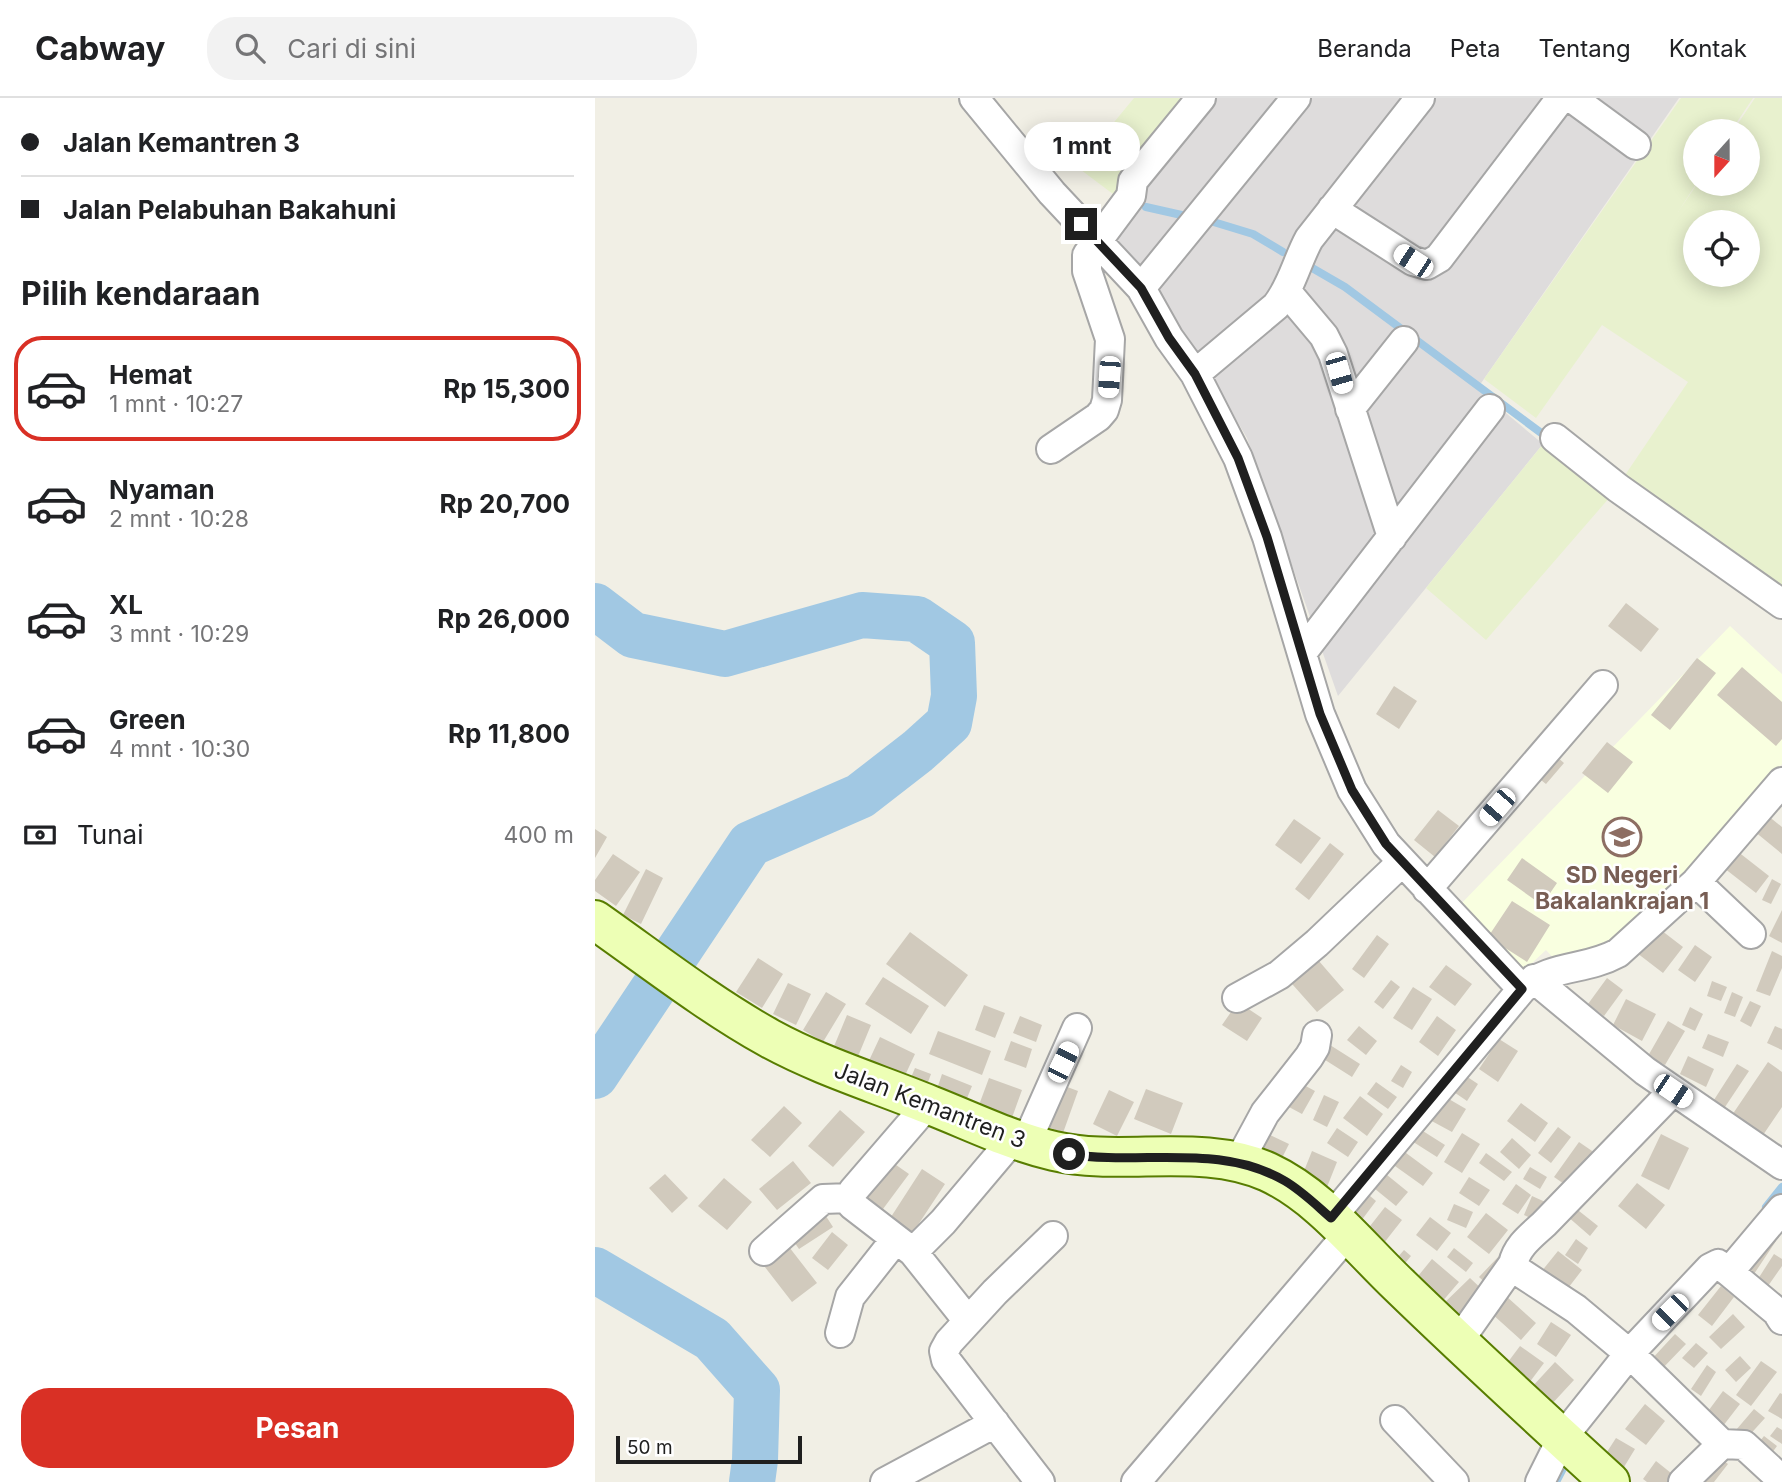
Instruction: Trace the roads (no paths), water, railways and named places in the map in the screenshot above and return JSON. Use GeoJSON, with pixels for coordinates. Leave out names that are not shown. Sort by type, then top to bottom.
{"type":"FeatureCollection","features":[{"type":"Feature","properties":{"kind":"street"},"geometry":{"type":"LineString","coordinates":[[974,98],[1052,193],[1141,288],[1169,338],[1195,374],[1238,458],[1267,537],[1320,714],[1352,790],[1386,844],[1427,888],[1528,984],[1673,1091],[1782,1165]]}},
{"type":"Feature","properties":{"kind":"street"},"geometry":{"type":"LineString","coordinates":[[1051,449],[1098,417],[1107,400],[1110,339],[1087,271],[1087,255],[1131,196],[1133,181],[1201,98]]}},
{"type":"Feature","properties":{"kind":"street"},"geometry":{"type":"LineString","coordinates":[[1141,288],[1296,98]]}},
{"type":"Feature","properties":{"kind":"street"},"geometry":{"type":"LineString","coordinates":[[1195,374],[1276,306],[1287,292],[1303,248],[1420,98]]}},
{"type":"Feature","properties":{"kind":"street"},"geometry":{"type":"LineString","coordinates":[[1332,209],[1413,261],[1427,265],[1439,258],[1560,98]]}},
{"type":"Feature","properties":{"kind":"street"},"geometry":{"type":"LineString","coordinates":[[1572,98],[1636,145]]}},
{"type":"Feature","properties":{"kind":"street"},"geometry":{"type":"LineString","coordinates":[[1287,292],[1324,336],[1333,354],[1392,537]]}},
{"type":"Feature","properties":{"kind":"street"},"geometry":{"type":"LineString","coordinates":[[1350,409],[1404,341]]}},
{"type":"Feature","properties":{"kind":"street"},"geometry":{"type":"LineString","coordinates":[[1302,653],[1490,409]]}},
{"type":"Feature","properties":{"kind":"street"},"geometry":{"type":"LineString","coordinates":[[1555,438],[1618,488],[1782,604]]}},
{"type":"Feature","properties":{"kind":"street"},"geometry":{"type":"LineString","coordinates":[[1427,888],[1603,685]]}},
{"type":"Feature","properties":{"kind":"street"},"geometry":{"type":"LineString","coordinates":[[1136,1482],[1528,984],[1546,973],[1604,961],[1618,953],[1696,881],[1782,782]]}},
{"type":"Feature","properties":{"kind":"street"},"geometry":{"type":"LineString","coordinates":[[1237,998],[1279,975],[1317,943],[1402,862]]}},
{"type":"Feature","properties":{"kind":"street"},"geometry":{"type":"LineString","coordinates":[[1696,881],[1751,934]]}},
{"type":"Feature","properties":{"kind":"street","name":"Jalan Kemantren 3"},"geometry":{"type":"LineString","coordinates":[[595,920],[742,1022],[806,1056],[1020,1141],[1084,1156],[1188,1157],[1238,1163],[1285,1181],[1339,1226],[1458,1342],[1610,1482]]}},
{"type":"Feature","properties":{"kind":"street"},"geometry":{"type":"LineString","coordinates":[[840,1333],[850,1297],[904,1246],[943,1222],[1020,1141],[1077,1028]]}},
{"type":"Feature","properties":{"kind":"street"},"geometry":{"type":"LineString","coordinates":[[1238,1163],[1265,1114],[1309,1057],[1315,1047],[1317,1035]]}},
{"type":"Feature","properties":{"kind":"street"},"geometry":{"type":"LineString","coordinates":[[1458,1342],[1513,1264],[1515,1253],[1523,1243],[1673,1091]]}},
{"type":"Feature","properties":{"kind":"street"},"geometry":{"type":"LineString","coordinates":[[928,1104],[853,1191],[850,1198],[852,1205],[904,1246],[968,1321]]}},
{"type":"Feature","properties":{"kind":"street"},"geometry":{"type":"LineString","coordinates":[[764,1251],[823,1199],[850,1198]]}},
{"type":"Feature","properties":{"kind":"street"},"geometry":{"type":"LineString","coordinates":[[1725,1269],[1782,1209]]}},
{"type":"Feature","properties":{"kind":"street"},"geometry":{"type":"LineString","coordinates":[[1040,1482],[945,1355],[945,1346],[995,1292],[1053,1236]]}},
{"type":"Feature","properties":{"kind":"street"},"geometry":{"type":"LineString","coordinates":[[1513,1264],[1576,1309],[1635,1358],[1722,1444],[1744,1445],[1782,1480]]}},
{"type":"Feature","properties":{"kind":"street"},"geometry":{"type":"LineString","coordinates":[[1540,1482],[1571,1446],[1635,1358],[1710,1268],[1725,1269],[1777,1312],[1782,1320]]}},
{"type":"Feature","properties":{"kind":"street"},"geometry":{"type":"LineString","coordinates":[[1395,1420],[1454,1482]]}},
{"type":"Feature","properties":{"kind":"street"},"geometry":{"type":"LineString","coordinates":[[885,1482],[995,1423]]}},
{"type":"Feature","properties":{"kind":"street"},"geometry":{"type":"LineString","coordinates":[[1683,1482],[1722,1444]]}},
{"type":"Feature","properties":{"kind":"waterway"},"geometry":{"type":"LineString","coordinates":[[1146,207],[1186,216]]}},
{"type":"Feature","properties":{"kind":"waterway"},"geometry":{"type":"LineString","coordinates":[[1207,220],[1253,234],[1283,252]]}},
{"type":"Feature","properties":{"kind":"waterway"},"geometry":{"type":"LineString","coordinates":[[1307,265],[1345,287],[1548,438]]}},
{"type":"Feature","properties":{"kind":"waterway"},"geometry":{"type":"LineString","coordinates":[[595,606],[633,635],[725,654],[862,615],[917,619],[952,643],[954,696],[949,723],[860,796],[750,844],[595,1076]]}},
{"type":"Feature","properties":{"kind":"waterway"},"geometry":{"type":"LineString","coordinates":[[1766,1207],[1782,1187]]}},
{"type":"Feature","properties":{"kind":"waterway"},"geometry":{"type":"LineString","coordinates":[[595,1270],[712,1339],[757,1390],[752,1482]]}},
{"type":"Feature","properties":{"kind":"waterway"},"geometry":{"type":"LineString","coordinates":[[1556,1482],[1568,1459]]}},
{"type":"Feature","properties":{"kind":"place","name":"SD Negeri Bakalankrajan 1"},"geometry":{"type":"Point","coordinates":[1622,837]}}]}
